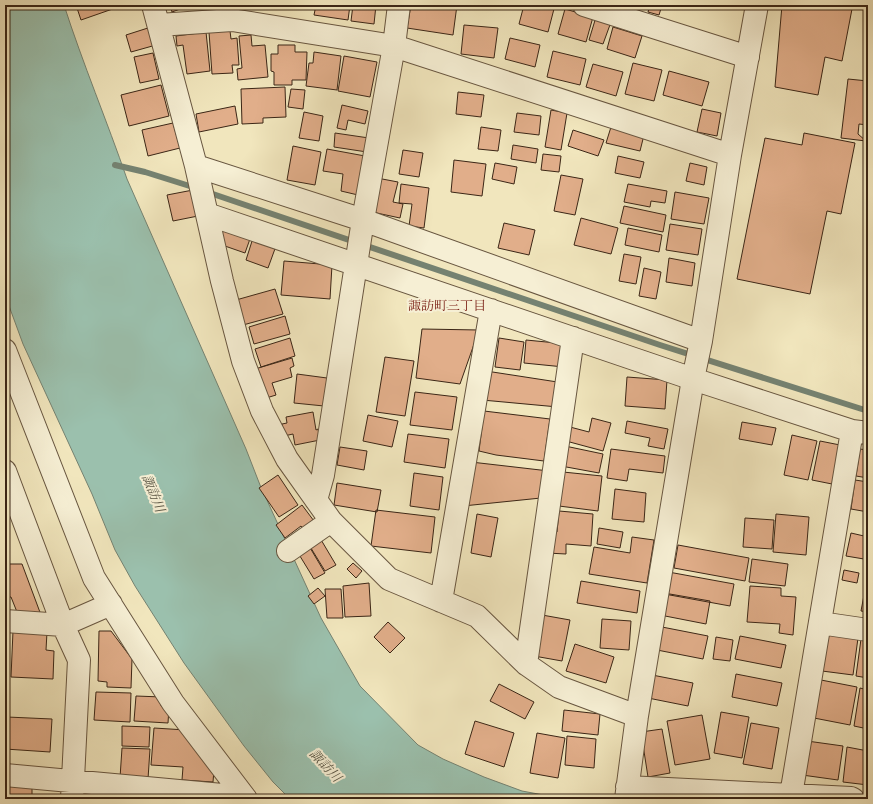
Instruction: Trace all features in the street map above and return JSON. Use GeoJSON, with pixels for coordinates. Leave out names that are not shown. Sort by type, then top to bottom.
{"type":"FeatureCollection","features":[{"type":"Feature","properties":{"kind":"street"},"geometry":{"type":"LineString","coordinates":[[316,500],[323,475],[363,220],[394,46],[399,5]]}},
{"type":"Feature","properties":{"kind":"street"},"geometry":{"type":"LineString","coordinates":[[584,5],[748,57]]}},
{"type":"Feature","properties":{"kind":"street"},"geometry":{"type":"LineString","coordinates":[[757,5],[730,155],[701,341],[693,379],[637,716],[626,793],[791,795],[853,799]]}},
{"type":"Feature","properties":{"kind":"street"},"geometry":{"type":"LineString","coordinates":[[637,716],[559,687],[526,664],[477,616],[389,579],[331,521],[287,459],[262,411],[242,361],[196,166],[156,15],[232,20],[394,46],[730,155]]}},
{"type":"Feature","properties":{"kind":"street"},"geometry":{"type":"LineString","coordinates":[[196,166],[363,220],[701,341]]}},
{"type":"Feature","properties":{"kind":"street"},"geometry":{"type":"LineString","coordinates":[[207,214],[693,379],[860,432],[820,623],[791,795]]}},
{"type":"Feature","properties":{"kind":"street"},"geometry":{"type":"LineString","coordinates":[[441,600],[491,310]]}},
{"type":"Feature","properties":{"kind":"street"},"geometry":{"type":"LineString","coordinates":[[526,664],[573,338]]}},
{"type":"Feature","properties":{"kind":"street"},"geometry":{"type":"LineString","coordinates":[[5,350],[94,578],[173,703],[245,798]]}},
{"type":"Feature","properties":{"kind":"street"},"geometry":{"type":"LineString","coordinates":[[5,471],[63,625],[78,660],[73,790]]}},
{"type":"Feature","properties":{"kind":"street"},"geometry":{"type":"LineString","coordinates":[[288,551],[331,521]]}},
{"type":"Feature","properties":{"kind":"street"},"geometry":{"type":"LineString","coordinates":[[5,621],[63,625],[111,604]]}},
{"type":"Feature","properties":{"kind":"street"},"geometry":{"type":"LineString","coordinates":[[820,623],[868,630]]}},
{"type":"Feature","properties":{"kind":"street"},"geometry":{"type":"LineString","coordinates":[[5,775],[73,790],[245,798]]}},
{"type":"Feature","properties":{"kind":"water","name":"諏訪川"},"geometry":{"type":"Polygon","coordinates":[[[5,5],[64,5],[127,179],[246,449],[260,485],[321,618],[360,686],[418,745],[443,759],[484,777],[522,791],[565,799],[290,799],[273,782],[244,746],[184,663],[135,586],[115,550],[92,494],[23,344],[5,295],[5,5]]]}},
{"type":"Feature","properties":{"kind":"building"},"geometry":{"type":"Polygon","coordinates":[[[76,5],[124,5],[81,20],[76,5]]]}},
{"type":"Feature","properties":{"kind":"building"},"geometry":{"type":"Polygon","coordinates":[[[170,5],[191,5],[172,12],[170,5]]]}},
{"type":"Feature","properties":{"kind":"building"},"geometry":{"type":"Polygon","coordinates":[[[202,5],[215,5],[215,14],[203,14],[202,5]]]}},
{"type":"Feature","properties":{"kind":"building"},"geometry":{"type":"Polygon","coordinates":[[[316,5],[350,5],[348,20],[314,15],[316,5]]]}},
{"type":"Feature","properties":{"kind":"building"},"geometry":{"type":"Polygon","coordinates":[[[353,5],[376,5],[374,24],[351,21],[353,5]]]}},
{"type":"Feature","properties":{"kind":"building"},"geometry":{"type":"Polygon","coordinates":[[[411,5],[457,5],[453,35],[407,28],[411,5]]]}},
{"type":"Feature","properties":{"kind":"building"},"geometry":{"type":"Polygon","coordinates":[[[524,5],[555,5],[548,32],[519,24],[524,5]]]}},
{"type":"Feature","properties":{"kind":"building"},"geometry":{"type":"Polygon","coordinates":[[[650,5],[662,5],[659,15],[648,12],[650,5]]]}},
{"type":"Feature","properties":{"kind":"building"},"geometry":{"type":"Polygon","coordinates":[[[698,5],[727,5],[727,9],[698,5]]]}},
{"type":"Feature","properties":{"kind":"building"},"geometry":{"type":"Polygon","coordinates":[[[782,5],[836,5],[852,9],[842,61],[825,57],[818,95],[775,87],[782,5]]]}},
{"type":"Feature","properties":{"kind":"building"},"geometry":{"type":"Polygon","coordinates":[[[565,9],[593,17],[586,42],[558,34],[565,9]]]}},
{"type":"Feature","properties":{"kind":"building"},"geometry":{"type":"Polygon","coordinates":[[[596,17],[611,22],[603,44],[589,40],[596,17]]]}},
{"type":"Feature","properties":{"kind":"building"},"geometry":{"type":"Polygon","coordinates":[[[464,25],[498,28],[494,58],[461,54],[464,25]]]}},
{"type":"Feature","properties":{"kind":"building"},"geometry":{"type":"Polygon","coordinates":[[[151,27],[156,45],[131,52],[126,35],[151,27]]]}},
{"type":"Feature","properties":{"kind":"building"},"geometry":{"type":"Polygon","coordinates":[[[613,27],[642,36],[635,58],[607,49],[613,27]]]}},
{"type":"Feature","properties":{"kind":"building"},"geometry":{"type":"Polygon","coordinates":[[[230,31],[231,39],[237,38],[239,65],[232,65],[233,73],[212,74],[209,32],[230,31]]]}},
{"type":"Feature","properties":{"kind":"building"},"geometry":{"type":"Polygon","coordinates":[[[206,32],[210,71],[187,74],[183,45],[177,46],[176,36],[206,32]]]}},
{"type":"Feature","properties":{"kind":"building"},"geometry":{"type":"Polygon","coordinates":[[[251,35],[252,46],[265,45],[268,77],[238,80],[237,69],[242,68],[239,36],[251,35]]]}},
{"type":"Feature","properties":{"kind":"building"},"geometry":{"type":"Polygon","coordinates":[[[510,38],[540,45],[535,67],[505,59],[510,38]]]}},
{"type":"Feature","properties":{"kind":"building"},"geometry":{"type":"Polygon","coordinates":[[[278,45],[295,45],[295,52],[307,52],[306,80],[292,80],[292,85],[274,85],[274,72],[271,71],[271,54],[278,54],[278,45]]]}},
{"type":"Feature","properties":{"kind":"building"},"geometry":{"type":"Polygon","coordinates":[[[553,51],[586,59],[580,85],[547,77],[553,51]]]}},
{"type":"Feature","properties":{"kind":"building"},"geometry":{"type":"Polygon","coordinates":[[[314,52],[341,56],[337,90],[306,86],[309,63],[313,63],[314,52]]]}},
{"type":"Feature","properties":{"kind":"building"},"geometry":{"type":"Polygon","coordinates":[[[153,53],[159,79],[140,83],[134,57],[153,53]]]}},
{"type":"Feature","properties":{"kind":"building"},"geometry":{"type":"Polygon","coordinates":[[[344,56],[377,62],[370,97],[338,91],[344,56]]]}},
{"type":"Feature","properties":{"kind":"building"},"geometry":{"type":"Polygon","coordinates":[[[633,63],[662,70],[654,101],[625,94],[633,63]]]}},
{"type":"Feature","properties":{"kind":"building"},"geometry":{"type":"Polygon","coordinates":[[[593,64],[623,72],[616,96],[586,87],[593,64]]]}},
{"type":"Feature","properties":{"kind":"building"},"geometry":{"type":"Polygon","coordinates":[[[669,71],[709,82],[702,106],[663,95],[669,71]]]}},
{"type":"Feature","properties":{"kind":"building"},"geometry":{"type":"Polygon","coordinates":[[[848,79],[868,81],[868,125],[859,124],[858,134],[866,141],[841,138],[848,79]]]}},
{"type":"Feature","properties":{"kind":"building"},"geometry":{"type":"Polygon","coordinates":[[[161,85],[169,116],[129,126],[121,95],[161,85]]]}},
{"type":"Feature","properties":{"kind":"building"},"geometry":{"type":"Polygon","coordinates":[[[285,87],[286,117],[263,118],[263,123],[242,124],[241,89],[285,87]]]}},
{"type":"Feature","properties":{"kind":"building"},"geometry":{"type":"Polygon","coordinates":[[[291,89],[305,90],[303,109],[288,107],[291,89]]]}},
{"type":"Feature","properties":{"kind":"building"},"geometry":{"type":"Polygon","coordinates":[[[458,92],[484,95],[481,117],[456,114],[458,92]]]}},
{"type":"Feature","properties":{"kind":"building"},"geometry":{"type":"Polygon","coordinates":[[[342,105],[368,111],[365,124],[348,120],[346,130],[337,128],[342,105]]]}},
{"type":"Feature","properties":{"kind":"building"},"geometry":{"type":"Polygon","coordinates":[[[235,106],[238,124],[199,132],[196,114],[235,106]]]}},
{"type":"Feature","properties":{"kind":"building"},"geometry":{"type":"Polygon","coordinates":[[[702,109],[721,113],[717,136],[697,132],[702,109]]]}},
{"type":"Feature","properties":{"kind":"building"},"geometry":{"type":"Polygon","coordinates":[[[551,110],[567,113],[561,150],[545,147],[551,110]]]}},
{"type":"Feature","properties":{"kind":"building"},"geometry":{"type":"Polygon","coordinates":[[[304,112],[323,116],[319,141],[299,138],[304,112]]]}},
{"type":"Feature","properties":{"kind":"building"},"geometry":{"type":"Polygon","coordinates":[[[517,113],[541,116],[539,135],[514,132],[517,113]]]}},
{"type":"Feature","properties":{"kind":"building"},"geometry":{"type":"Polygon","coordinates":[[[173,123],[180,148],[148,156],[142,130],[173,123]]]}},
{"type":"Feature","properties":{"kind":"building"},"geometry":{"type":"Polygon","coordinates":[[[481,127],[501,130],[498,151],[478,149],[481,127]]]}},
{"type":"Feature","properties":{"kind":"building"},"geometry":{"type":"Polygon","coordinates":[[[611,127],[644,135],[640,151],[606,143],[611,127]]]}},
{"type":"Feature","properties":{"kind":"building"},"geometry":{"type":"Polygon","coordinates":[[[573,130],[604,140],[598,156],[568,146],[573,130]]]}},
{"type":"Feature","properties":{"kind":"building"},"geometry":{"type":"Polygon","coordinates":[[[335,133],[369,138],[367,152],[334,147],[335,133]]]}},
{"type":"Feature","properties":{"kind":"building"},"geometry":{"type":"Polygon","coordinates":[[[804,133],[855,143],[841,214],[827,211],[810,294],[737,279],[765,138],[802,145],[804,133]]]}},
{"type":"Feature","properties":{"kind":"building"},"geometry":{"type":"Polygon","coordinates":[[[513,145],[538,149],[536,163],[511,159],[513,145]]]}},
{"type":"Feature","properties":{"kind":"building"},"geometry":{"type":"Polygon","coordinates":[[[293,146],[321,152],[315,185],[287,180],[293,146]]]}},
{"type":"Feature","properties":{"kind":"building"},"geometry":{"type":"Polygon","coordinates":[[[327,149],[365,156],[358,195],[341,191],[343,174],[323,171],[327,149]]]}},
{"type":"Feature","properties":{"kind":"building"},"geometry":{"type":"Polygon","coordinates":[[[403,150],[423,153],[419,177],[399,174],[403,150]]]}},
{"type":"Feature","properties":{"kind":"building"},"geometry":{"type":"Polygon","coordinates":[[[543,154],[561,156],[559,172],[541,170],[543,154]]]}},
{"type":"Feature","properties":{"kind":"building"},"geometry":{"type":"Polygon","coordinates":[[[618,156],[644,162],[640,178],[615,173],[618,156]]]}},
{"type":"Feature","properties":{"kind":"building"},"geometry":{"type":"Polygon","coordinates":[[[454,160],[486,164],[482,196],[451,192],[454,160]]]}},
{"type":"Feature","properties":{"kind":"building"},"geometry":{"type":"Polygon","coordinates":[[[495,163],[517,167],[514,184],[492,179],[495,163]]]}},
{"type":"Feature","properties":{"kind":"building"},"geometry":{"type":"Polygon","coordinates":[[[690,163],[707,167],[704,185],[686,181],[690,163]]]}},
{"type":"Feature","properties":{"kind":"building"},"geometry":{"type":"Polygon","coordinates":[[[561,175],[583,179],[575,215],[554,211],[561,175]]]}},
{"type":"Feature","properties":{"kind":"building"},"geometry":{"type":"Polygon","coordinates":[[[377,178],[398,182],[393,202],[403,204],[400,218],[372,212],[377,178]]]}},
{"type":"Feature","properties":{"kind":"building"},"geometry":{"type":"Polygon","coordinates":[[[401,184],[429,188],[424,228],[409,226],[412,204],[399,203],[401,184]]]}},
{"type":"Feature","properties":{"kind":"building"},"geometry":{"type":"Polygon","coordinates":[[[628,184],[667,191],[665,203],[651,201],[650,207],[624,202],[628,184]]]}},
{"type":"Feature","properties":{"kind":"building"},"geometry":{"type":"Polygon","coordinates":[[[193,190],[198,216],[173,221],[167,195],[193,190]]]}},
{"type":"Feature","properties":{"kind":"building"},"geometry":{"type":"Polygon","coordinates":[[[675,192],[709,198],[704,224],[671,219],[675,192]]]}},
{"type":"Feature","properties":{"kind":"building"},"geometry":{"type":"Polygon","coordinates":[[[624,206],[666,215],[663,232],[620,223],[624,206]]]}},
{"type":"Feature","properties":{"kind":"building"},"geometry":{"type":"Polygon","coordinates":[[[581,218],[618,228],[611,254],[574,245],[581,218]]]}},
{"type":"Feature","properties":{"kind":"building"},"geometry":{"type":"Polygon","coordinates":[[[504,223],[535,230],[529,255],[498,248],[504,223]]]}},
{"type":"Feature","properties":{"kind":"building"},"geometry":{"type":"Polygon","coordinates":[[[670,224],[702,229],[698,255],[666,250],[670,224]]]}},
{"type":"Feature","properties":{"kind":"building"},"geometry":{"type":"Polygon","coordinates":[[[229,228],[251,236],[245,253],[222,245],[220,233],[229,228]]]}},
{"type":"Feature","properties":{"kind":"building"},"geometry":{"type":"Polygon","coordinates":[[[628,228],[662,235],[659,252],[625,245],[628,228]]]}},
{"type":"Feature","properties":{"kind":"building"},"geometry":{"type":"Polygon","coordinates":[[[253,238],[276,246],[268,268],[246,260],[253,238]]]}},
{"type":"Feature","properties":{"kind":"building"},"geometry":{"type":"Polygon","coordinates":[[[624,254],[641,257],[636,284],[619,281],[624,254]]]}},
{"type":"Feature","properties":{"kind":"building"},"geometry":{"type":"Polygon","coordinates":[[[669,258],[695,263],[692,286],[666,282],[669,258]]]}},
{"type":"Feature","properties":{"kind":"building"},"geometry":{"type":"Polygon","coordinates":[[[284,261],[332,265],[330,299],[281,295],[284,261]]]}},
{"type":"Feature","properties":{"kind":"building"},"geometry":{"type":"Polygon","coordinates":[[[644,268],[661,272],[656,299],[639,296],[644,268]]]}},
{"type":"Feature","properties":{"kind":"building"},"geometry":{"type":"Polygon","coordinates":[[[275,289],[283,314],[243,325],[236,300],[275,289]]]}},
{"type":"Feature","properties":{"kind":"building"},"geometry":{"type":"Polygon","coordinates":[[[285,316],[290,334],[254,344],[249,327],[285,316]]]}},
{"type":"Feature","properties":{"kind":"building"},"geometry":{"type":"Polygon","coordinates":[[[422,329],[479,330],[460,384],[416,378],[422,329]]]}},
{"type":"Feature","properties":{"kind":"building"},"geometry":{"type":"Polygon","coordinates":[[[290,338],[295,356],[261,367],[255,349],[290,338]]]}},
{"type":"Feature","properties":{"kind":"building"},"geometry":{"type":"Polygon","coordinates":[[[499,338],[524,342],[520,370],[495,367],[499,338]]]}},
{"type":"Feature","properties":{"kind":"building"},"geometry":{"type":"Polygon","coordinates":[[[526,340],[567,344],[564,367],[524,363],[526,340]]]}},
{"type":"Feature","properties":{"kind":"building"},"geometry":{"type":"Polygon","coordinates":[[[385,357],[414,361],[405,416],[376,412],[385,357]]]}},
{"type":"Feature","properties":{"kind":"building"},"geometry":{"type":"Polygon","coordinates":[[[292,358],[294,366],[290,368],[292,377],[272,383],[276,395],[263,399],[255,369],[292,358]]]}},
{"type":"Feature","properties":{"kind":"building"},"geometry":{"type":"Polygon","coordinates":[[[486,371],[564,383],[558,407],[482,400],[486,371]]]}},
{"type":"Feature","properties":{"kind":"building"},"geometry":{"type":"Polygon","coordinates":[[[297,374],[327,378],[324,406],[294,403],[297,374]]]}},
{"type":"Feature","properties":{"kind":"building"},"geometry":{"type":"Polygon","coordinates":[[[627,377],[667,380],[665,409],[625,406],[627,377]]]}},
{"type":"Feature","properties":{"kind":"building"},"geometry":{"type":"Polygon","coordinates":[[[415,392],[457,397],[452,430],[410,425],[415,392]]]}},
{"type":"Feature","properties":{"kind":"building"},"geometry":{"type":"Polygon","coordinates":[[[484,411],[550,419],[544,461],[496,455],[479,451],[484,411]]]}},
{"type":"Feature","properties":{"kind":"building"},"geometry":{"type":"Polygon","coordinates":[[[313,412],[316,430],[318,429],[320,440],[295,445],[293,434],[284,436],[282,424],[287,423],[286,417],[313,412]]]}},
{"type":"Feature","properties":{"kind":"building"},"geometry":{"type":"Polygon","coordinates":[[[368,415],[398,421],[392,447],[363,441],[368,415]]]}},
{"type":"Feature","properties":{"kind":"building"},"geometry":{"type":"Polygon","coordinates":[[[592,418],[611,423],[603,451],[566,441],[570,427],[589,432],[592,418]]]}},
{"type":"Feature","properties":{"kind":"building"},"geometry":{"type":"Polygon","coordinates":[[[627,421],[668,429],[664,449],[648,446],[650,438],[625,433],[627,421]]]}},
{"type":"Feature","properties":{"kind":"building"},"geometry":{"type":"Polygon","coordinates":[[[742,422],[776,428],[772,445],[739,439],[742,422]]]}},
{"type":"Feature","properties":{"kind":"building"},"geometry":{"type":"Polygon","coordinates":[[[408,434],[449,439],[445,468],[404,462],[408,434]]]}},
{"type":"Feature","properties":{"kind":"building"},"geometry":{"type":"Polygon","coordinates":[[[792,435],[817,441],[808,480],[784,475],[792,435]]]}},
{"type":"Feature","properties":{"kind":"building"},"geometry":{"type":"Polygon","coordinates":[[[820,441],[845,446],[837,485],[812,480],[820,441]]]}},
{"type":"Feature","properties":{"kind":"building"},"geometry":{"type":"Polygon","coordinates":[[[565,446],[603,454],[599,473],[561,466],[565,446]]]}},
{"type":"Feature","properties":{"kind":"building"},"geometry":{"type":"Polygon","coordinates":[[[340,447],[367,451],[364,470],[337,465],[340,447]]]}},
{"type":"Feature","properties":{"kind":"building"},"geometry":{"type":"Polygon","coordinates":[[[611,449],[665,456],[663,473],[629,469],[627,481],[607,478],[611,449]]]}},
{"type":"Feature","properties":{"kind":"building"},"geometry":{"type":"Polygon","coordinates":[[[860,449],[868,450],[868,478],[856,476],[860,449]]]}},
{"type":"Feature","properties":{"kind":"building"},"geometry":{"type":"Polygon","coordinates":[[[471,462],[549,471],[541,498],[463,506],[471,462]]]}},
{"type":"Feature","properties":{"kind":"building"},"geometry":{"type":"Polygon","coordinates":[[[563,472],[602,476],[598,511],[559,506],[563,472]]]}},
{"type":"Feature","properties":{"kind":"building"},"geometry":{"type":"Polygon","coordinates":[[[414,473],[443,477],[439,510],[410,506],[414,473]]]}},
{"type":"Feature","properties":{"kind":"building"},"geometry":{"type":"Polygon","coordinates":[[[278,475],[298,505],[279,517],[259,488],[278,475]]]}},
{"type":"Feature","properties":{"kind":"building"},"geometry":{"type":"Polygon","coordinates":[[[855,480],[868,482],[868,512],[851,509],[855,480]]]}},
{"type":"Feature","properties":{"kind":"building"},"geometry":{"type":"Polygon","coordinates":[[[337,483],[381,490],[377,512],[334,505],[337,483]]]}},
{"type":"Feature","properties":{"kind":"building"},"geometry":{"type":"Polygon","coordinates":[[[615,489],[646,493],[644,522],[612,519],[615,489]]]}},
{"type":"Feature","properties":{"kind":"building"},"geometry":{"type":"Polygon","coordinates":[[[302,505],[317,525],[306,533],[301,526],[285,538],[276,525],[302,505]]]}},
{"type":"Feature","properties":{"kind":"building"},"geometry":{"type":"Polygon","coordinates":[[[376,510],[435,517],[431,553],[371,546],[376,510]]]}},
{"type":"Feature","properties":{"kind":"building"},"geometry":{"type":"Polygon","coordinates":[[[559,511],[593,514],[591,546],[566,544],[566,554],[547,553],[548,532],[557,532],[559,511]]]}},
{"type":"Feature","properties":{"kind":"building"},"geometry":{"type":"Polygon","coordinates":[[[477,514],[498,518],[491,557],[471,553],[477,514]]]}},
{"type":"Feature","properties":{"kind":"building"},"geometry":{"type":"Polygon","coordinates":[[[776,514],[809,517],[806,555],[773,552],[776,514]]]}},
{"type":"Feature","properties":{"kind":"building"},"geometry":{"type":"Polygon","coordinates":[[[745,518],[774,520],[772,549],[743,547],[745,518]]]}},
{"type":"Feature","properties":{"kind":"building"},"geometry":{"type":"Polygon","coordinates":[[[866,525],[868,525],[868,548],[866,548],[864,559],[846,556],[851,533],[864,536],[866,525]]]}},
{"type":"Feature","properties":{"kind":"building"},"geometry":{"type":"Polygon","coordinates":[[[599,528],[623,532],[620,548],[597,544],[599,528]]]}},
{"type":"Feature","properties":{"kind":"building"},"geometry":{"type":"Polygon","coordinates":[[[317,533],[336,565],[325,571],[306,540],[317,533]]]}},
{"type":"Feature","properties":{"kind":"building"},"geometry":{"type":"Polygon","coordinates":[[[632,537],[654,540],[647,583],[589,574],[594,547],[630,553],[632,537]]]}},
{"type":"Feature","properties":{"kind":"building"},"geometry":{"type":"Polygon","coordinates":[[[306,541],[325,573],[314,579],[295,548],[306,541]]]}},
{"type":"Feature","properties":{"kind":"building"},"geometry":{"type":"Polygon","coordinates":[[[678,545],[749,558],[745,581],[674,568],[678,545]]]}},
{"type":"Feature","properties":{"kind":"building"},"geometry":{"type":"Polygon","coordinates":[[[752,559],[788,564],[785,586],[749,582],[752,559]]]}},
{"type":"Feature","properties":{"kind":"building"},"geometry":{"type":"Polygon","coordinates":[[[353,563],[362,571],[356,578],[347,569],[353,563]]]}},
{"type":"Feature","properties":{"kind":"building"},"geometry":{"type":"Polygon","coordinates":[[[5,564],[22,564],[41,615],[19,617],[11,597],[5,597],[5,564]]]}},
{"type":"Feature","properties":{"kind":"building"},"geometry":{"type":"Polygon","coordinates":[[[844,570],[859,573],[857,583],[842,580],[844,570]]]}},
{"type":"Feature","properties":{"kind":"building"},"geometry":{"type":"Polygon","coordinates":[[[663,571],[734,584],[730,606],[659,593],[663,571]]]}},
{"type":"Feature","properties":{"kind":"building"},"geometry":{"type":"Polygon","coordinates":[[[868,574],[868,612],[861,611],[868,574]]]}},
{"type":"Feature","properties":{"kind":"building"},"geometry":{"type":"Polygon","coordinates":[[[581,581],[640,591],[637,613],[577,603],[581,581]]]}},
{"type":"Feature","properties":{"kind":"building"},"geometry":{"type":"Polygon","coordinates":[[[369,583],[371,616],[345,617],[343,586],[369,583]]]}},
{"type":"Feature","properties":{"kind":"building"},"geometry":{"type":"Polygon","coordinates":[[[750,586],[781,588],[781,596],[796,597],[793,635],[779,633],[780,624],[747,622],[750,586]]]}},
{"type":"Feature","properties":{"kind":"building"},"geometry":{"type":"Polygon","coordinates":[[[318,588],[325,596],[314,604],[308,596],[318,588]]]}},
{"type":"Feature","properties":{"kind":"building"},"geometry":{"type":"Polygon","coordinates":[[[325,589],[341,589],[343,618],[327,618],[325,589]]]}},
{"type":"Feature","properties":{"kind":"building"},"geometry":{"type":"Polygon","coordinates":[[[664,593],[710,601],[706,624],[660,615],[664,593]]]}},
{"type":"Feature","properties":{"kind":"building"},"geometry":{"type":"Polygon","coordinates":[[[542,615],[570,620],[562,661],[534,656],[542,615]]]}},
{"type":"Feature","properties":{"kind":"building"},"geometry":{"type":"Polygon","coordinates":[[[602,619],[631,621],[629,650],[600,648],[602,619]]]}},
{"type":"Feature","properties":{"kind":"building"},"geometry":{"type":"Polygon","coordinates":[[[388,622],[405,638],[390,653],[374,637],[388,622]]]}},
{"type":"Feature","properties":{"kind":"building"},"geometry":{"type":"Polygon","coordinates":[[[662,627],[708,636],[703,659],[657,650],[662,627]]]}},
{"type":"Feature","properties":{"kind":"building"},"geometry":{"type":"Polygon","coordinates":[[[13,631],[47,632],[46,650],[54,651],[53,679],[11,677],[13,631]]]}},
{"type":"Feature","properties":{"kind":"building"},"geometry":{"type":"Polygon","coordinates":[[[99,631],[111,631],[132,659],[131,688],[107,687],[107,682],[98,681],[99,631]]]}},
{"type":"Feature","properties":{"kind":"building"},"geometry":{"type":"Polygon","coordinates":[[[828,634],[858,638],[853,675],[822,671],[828,634]]]}},
{"type":"Feature","properties":{"kind":"building"},"geometry":{"type":"Polygon","coordinates":[[[740,636],[786,645],[781,668],[735,659],[740,636]]]}},
{"type":"Feature","properties":{"kind":"building"},"geometry":{"type":"Polygon","coordinates":[[[716,637],[733,640],[730,661],[713,659],[716,637]]]}},
{"type":"Feature","properties":{"kind":"building"},"geometry":{"type":"Polygon","coordinates":[[[861,639],[868,640],[868,678],[856,676],[861,639]]]}},
{"type":"Feature","properties":{"kind":"building"},"geometry":{"type":"Polygon","coordinates":[[[575,644],[614,657],[606,683],[566,671],[575,644]]]}},
{"type":"Feature","properties":{"kind":"building"},"geometry":{"type":"Polygon","coordinates":[[[647,674],[693,683],[688,706],[643,697],[647,674]]]}},
{"type":"Feature","properties":{"kind":"building"},"geometry":{"type":"Polygon","coordinates":[[[736,674],[782,683],[777,706],[732,697],[736,674]]]}},
{"type":"Feature","properties":{"kind":"building"},"geometry":{"type":"Polygon","coordinates":[[[821,680],[857,687],[850,725],[814,718],[821,680]]]}},
{"type":"Feature","properties":{"kind":"building"},"geometry":{"type":"Polygon","coordinates":[[[499,684],[534,702],[525,719],[490,701],[499,684]]]}},
{"type":"Feature","properties":{"kind":"building"},"geometry":{"type":"Polygon","coordinates":[[[860,688],[868,690],[868,729],[854,726],[860,688]]]}},
{"type":"Feature","properties":{"kind":"building"},"geometry":{"type":"Polygon","coordinates":[[[96,692],[131,693],[130,722],[94,720],[96,692]]]}},
{"type":"Feature","properties":{"kind":"building"},"geometry":{"type":"Polygon","coordinates":[[[136,696],[162,697],[161,706],[169,707],[168,723],[134,721],[136,696]]]}},
{"type":"Feature","properties":{"kind":"building"},"geometry":{"type":"Polygon","coordinates":[[[5,708],[8,709],[5,731],[5,708]]]}},
{"type":"Feature","properties":{"kind":"building"},"geometry":{"type":"Polygon","coordinates":[[[564,710],[600,714],[598,735],[562,731],[564,710]]]}},
{"type":"Feature","properties":{"kind":"building"},"geometry":{"type":"Polygon","coordinates":[[[721,712],[749,717],[742,758],[714,753],[721,712]]]}},
{"type":"Feature","properties":{"kind":"building"},"geometry":{"type":"Polygon","coordinates":[[[702,715],[710,759],[675,765],[667,721],[702,715]]]}},
{"type":"Feature","properties":{"kind":"building"},"geometry":{"type":"Polygon","coordinates":[[[7,717],[52,719],[50,752],[5,749],[7,717]]]}},
{"type":"Feature","properties":{"kind":"building"},"geometry":{"type":"Polygon","coordinates":[[[475,721],[514,733],[504,767],[465,754],[475,721]]]}},
{"type":"Feature","properties":{"kind":"building"},"geometry":{"type":"Polygon","coordinates":[[[751,723],[779,728],[772,769],[743,764],[751,723]]]}},
{"type":"Feature","properties":{"kind":"building"},"geometry":{"type":"Polygon","coordinates":[[[122,726],[150,727],[149,747],[122,746],[122,726]]]}},
{"type":"Feature","properties":{"kind":"building"},"geometry":{"type":"Polygon","coordinates":[[[154,728],[186,730],[214,770],[213,782],[182,780],[183,767],[151,765],[154,728]]]}},
{"type":"Feature","properties":{"kind":"building"},"geometry":{"type":"Polygon","coordinates":[[[662,729],[670,773],[648,777],[641,732],[662,729]]]}},
{"type":"Feature","properties":{"kind":"building"},"geometry":{"type":"Polygon","coordinates":[[[537,733],[565,738],[558,778],[530,773],[537,733]]]}},
{"type":"Feature","properties":{"kind":"building"},"geometry":{"type":"Polygon","coordinates":[[[567,736],[596,739],[594,768],[565,765],[567,736]]]}},
{"type":"Feature","properties":{"kind":"building"},"geometry":{"type":"Polygon","coordinates":[[[807,741],[843,746],[838,780],[802,775],[807,741]]]}},
{"type":"Feature","properties":{"kind":"building"},"geometry":{"type":"Polygon","coordinates":[[[847,747],[868,751],[868,785],[843,782],[847,747]]]}},
{"type":"Feature","properties":{"kind":"building"},"geometry":{"type":"Polygon","coordinates":[[[122,748],[150,749],[148,779],[120,778],[122,748]]]}},
{"type":"Feature","properties":{"kind":"building"},"geometry":{"type":"Polygon","coordinates":[[[5,785],[32,787],[32,799],[5,799],[5,785]]]}},
{"type":"Feature","properties":{"kind":"waterway"},"geometry":{"type":"LineString","coordinates":[[115,165],[145,172],[196,188]]}},
{"type":"Feature","properties":{"kind":"waterway"},"geometry":{"type":"LineString","coordinates":[[207,192],[660,345],[868,411]]}},
{"type":"Feature","properties":{"kind":"district","name":"諏訪町三丁目"},"geometry":{"type":"Point","coordinates":[447,305]}}]}
